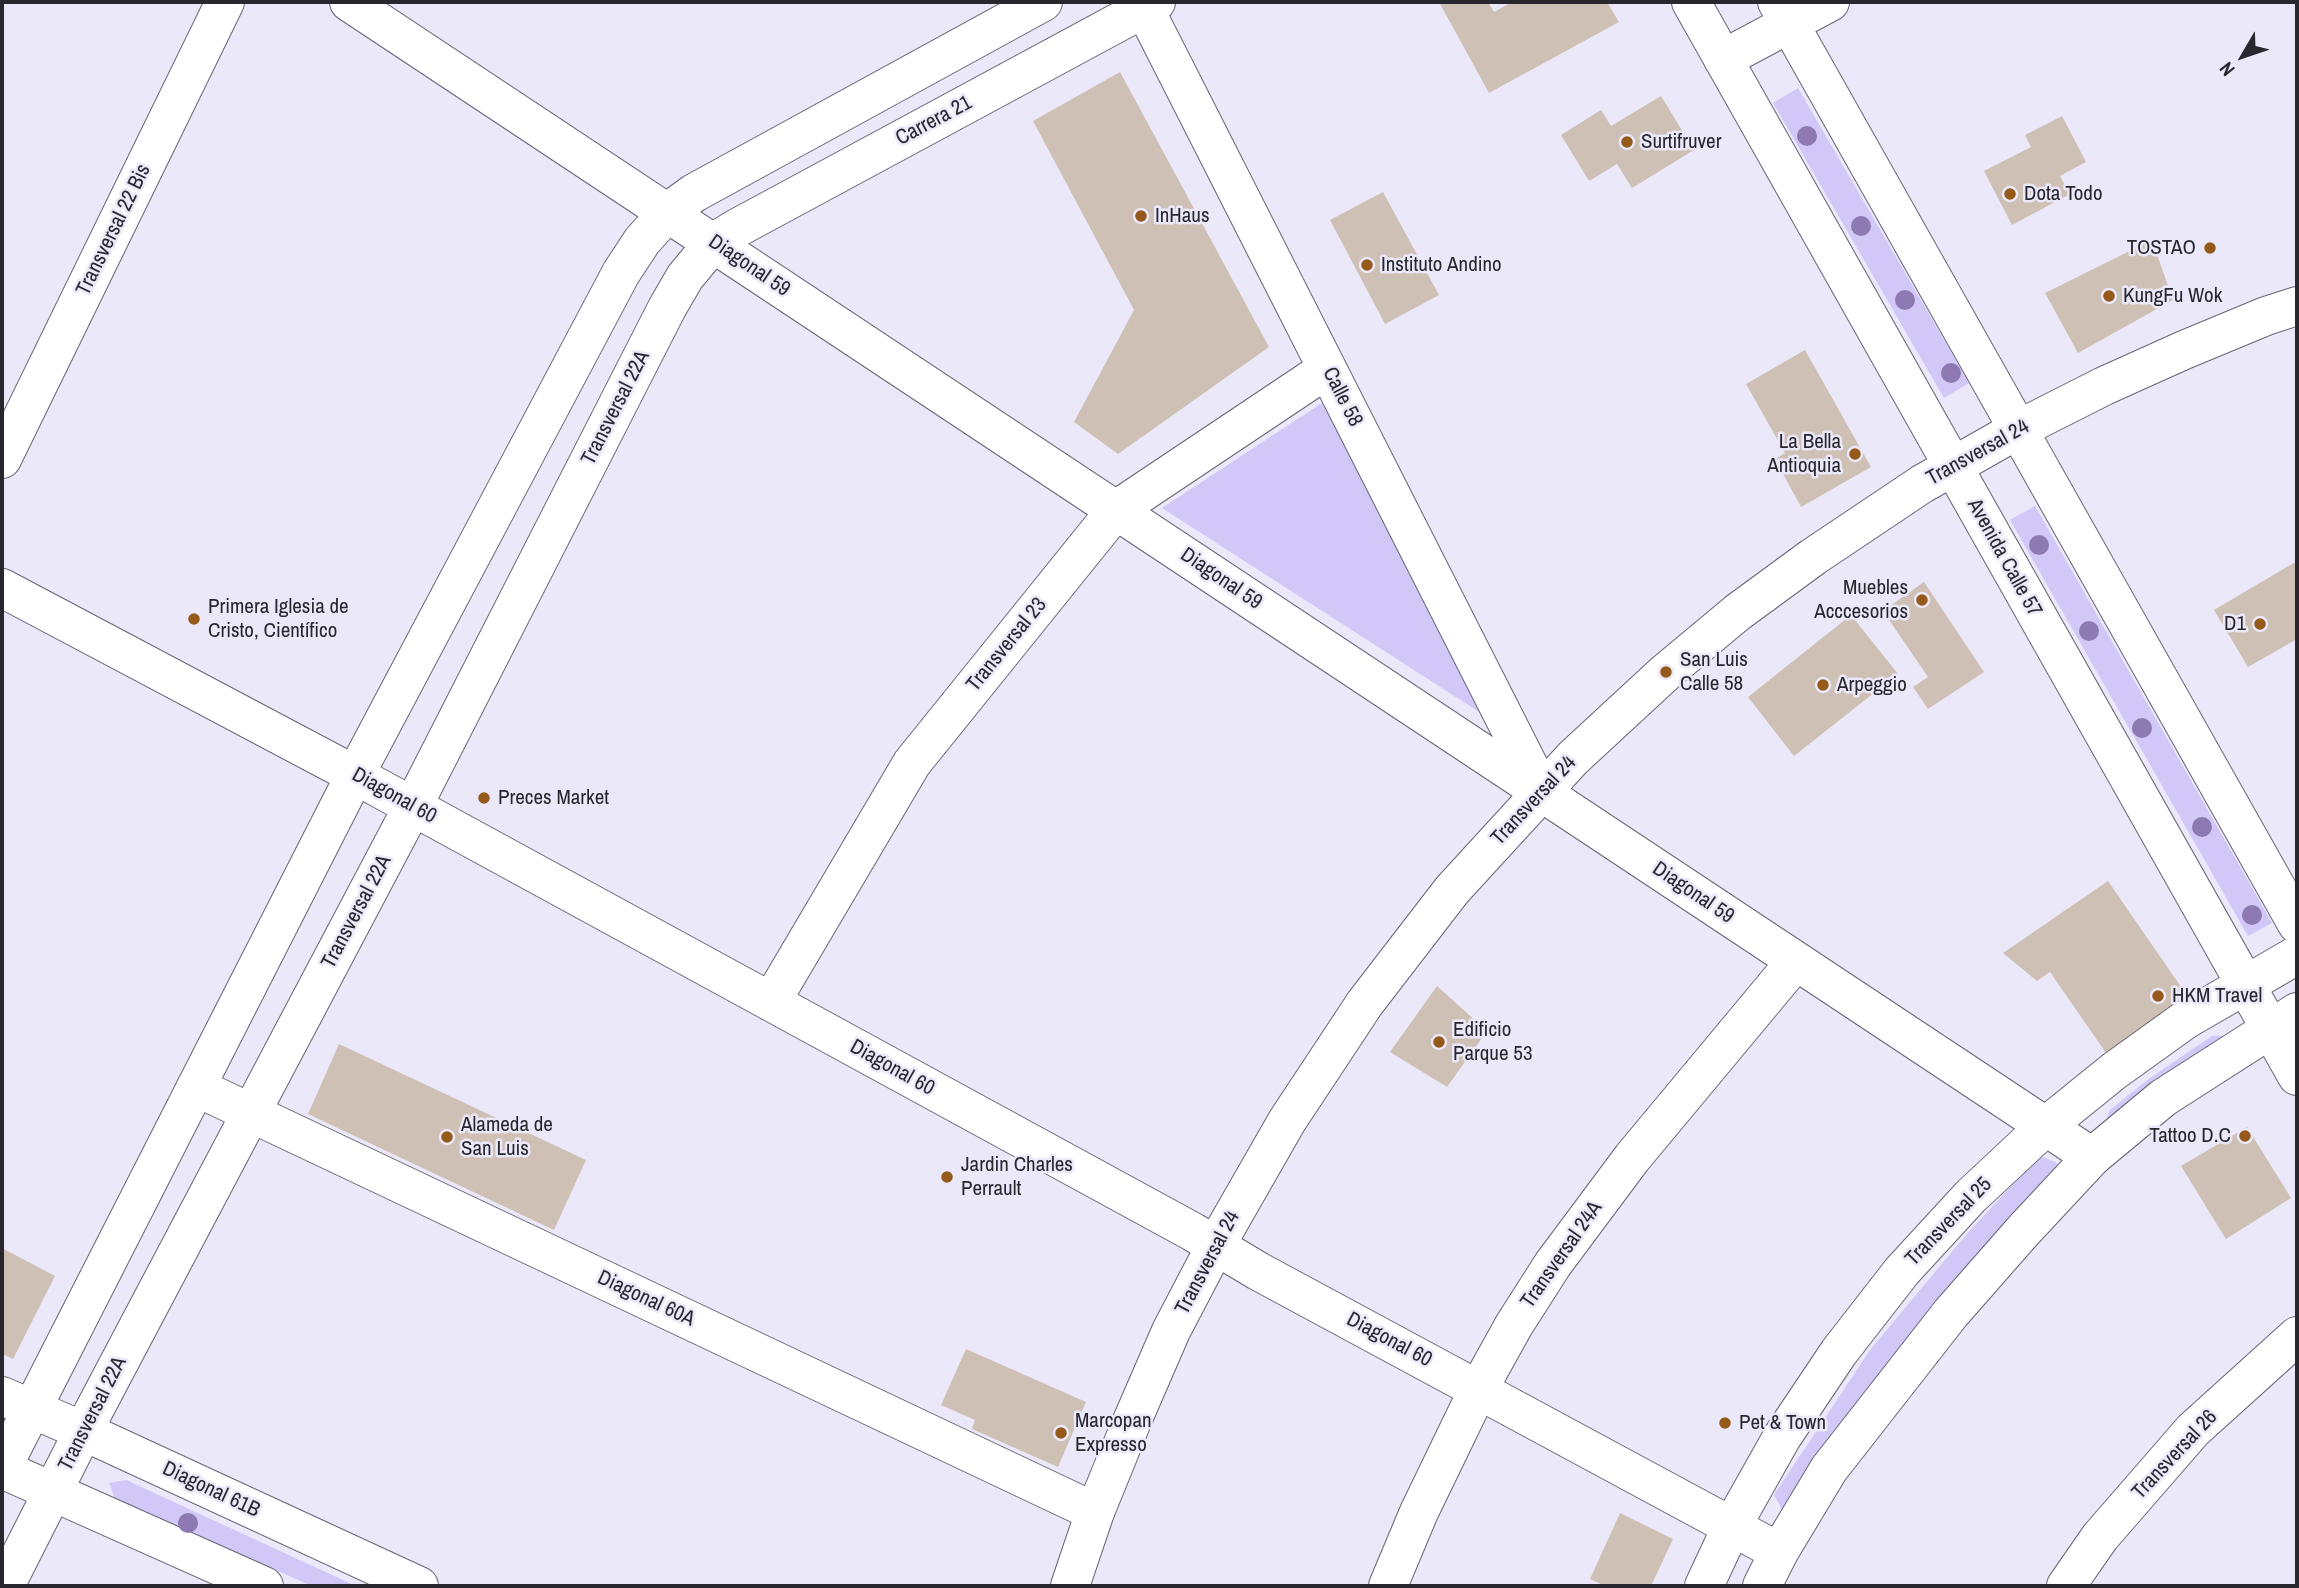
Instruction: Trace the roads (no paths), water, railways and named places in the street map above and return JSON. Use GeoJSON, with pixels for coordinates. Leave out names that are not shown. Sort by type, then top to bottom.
{"type":"FeatureCollection","features":[{"type":"Feature","properties":{"kind":"street","name":"Transversal 22 Bis"},"geometry":{"type":"LineString","coordinates":[[2,459],[225,2]]}},
{"type":"Feature","properties":{"kind":"street","name":"Diagonal 59"},"geometry":{"type":"LineString","coordinates":[[349,2],[2092,1157]]}},
{"type":"Feature","properties":{"kind":"street"},"geometry":{"type":"LineString","coordinates":[[264,1586],[2,1468],[17,1403],[196,1087],[355,775],[621,273],[642,241],[668,212],[694,193],[1043,2]]}},
{"type":"Feature","properties":{"kind":"street","name":"Avenida Calle 57"},"geometry":{"type":"LineString","coordinates":[[1691,2],[2245,984],[2283,1020],[2297,1076]]}},
{"type":"Feature","properties":{"kind":"street"},"geometry":{"type":"LineString","coordinates":[[1723,59],[1783,12],[1830,2]]}},
{"type":"Feature","properties":{"kind":"street","name":"Carrera 21"},"geometry":{"type":"LineString","coordinates":[[714,242],[1147,4]]}},
{"type":"Feature","properties":{"kind":"street","name":"Calle 58"},"geometry":{"type":"LineString","coordinates":[[1147,4],[1542,792]]}},
{"type":"Feature","properties":{"kind":"street"},"geometry":{"type":"LineString","coordinates":[[1783,12],[2297,924]]}},
{"type":"Feature","properties":{"kind":"street","name":"Transversal 22A"},"geometry":{"type":"LineString","coordinates":[[5,1586],[83,1431],[413,806],[667,308],[685,277],[714,242]]}},
{"type":"Feature","properties":{"kind":"street","name":"Transversal 24"},"geometry":{"type":"LineString","coordinates":[[1070,1586],[1095,1512],[1171,1331],[1216,1245],[1287,1121],[1365,1003],[1452,890],[1605,726],[1738,612],[1922,484],[2017,430],[2104,386],[2266,316],[2297,306]]}},
{"type":"Feature","properties":{"kind":"street","name":"Transversal 23"},"geometry":{"type":"LineString","coordinates":[[771,1002],[912,763],[1116,510],[1328,369]]}},
{"type":"Feature","properties":{"kind":"street","name":"Diagonal 60"},"geometry":{"type":"LineString","coordinates":[[2,588],[413,806],[1216,1245],[1258,1271],[1779,1552]]}},
{"type":"Feature","properties":{"kind":"street","name":"Transversal 25"},"geometry":{"type":"LineString","coordinates":[[1704,1586],[1732,1526],[1782,1437],[1839,1352],[1894,1282],[1971,1196],[2046,1126],[2124,1064],[2185,1020],[2297,955]]}},
{"type":"Feature","properties":{"kind":"street","name":"Transversal 24A"},"geometry":{"type":"LineString","coordinates":[[1388,1586],[1419,1512],[1479,1388],[1514,1325],[1553,1264],[1632,1158],[1796,961]]}},
{"type":"Feature","properties":{"kind":"street"},"geometry":{"type":"LineString","coordinates":[[1762,1586],[1779,1552],[1829,1469],[1884,1396],[1951,1313],[2092,1157],[2163,1098],[2283,1020]]}},
{"type":"Feature","properties":{"kind":"street","name":"Diagonal 60A"},"geometry":{"type":"LineString","coordinates":[[196,1087],[252,1111],[1095,1512]]}},
{"type":"Feature","properties":{"kind":"street","name":"Transversal 26"},"geometry":{"type":"LineString","coordinates":[[2066,1586],[2100,1537],[2193,1430],[2297,1336]]}},
{"type":"Feature","properties":{"kind":"street","name":"Diagonal 61B"},"geometry":{"type":"LineString","coordinates":[[17,1403],[419,1586]]}},
{"type":"Feature","properties":{"kind":"place","name":"Surtifruver"},"geometry":{"type":"Point","coordinates":[1627,142]}},
{"type":"Feature","properties":{"kind":"place","name":"Dota Todo"},"geometry":{"type":"Point","coordinates":[2010,194]}},
{"type":"Feature","properties":{"kind":"place","name":"InHaus"},"geometry":{"type":"Point","coordinates":[1141,216]}},
{"type":"Feature","properties":{"kind":"place","name":"TOSTAO"},"geometry":{"type":"Point","coordinates":[2210,248]}},
{"type":"Feature","properties":{"kind":"place","name":"Instituto Andino"},"geometry":{"type":"Point","coordinates":[1367,265]}},
{"type":"Feature","properties":{"kind":"place","name":"KungFu Wok"},"geometry":{"type":"Point","coordinates":[2109,296]}},
{"type":"Feature","properties":{"kind":"place","name":"La Bella Antioquia"},"geometry":{"type":"Point","coordinates":[1855,454]}},
{"type":"Feature","properties":{"kind":"place","name":"Muebles Acccesorios"},"geometry":{"type":"Point","coordinates":[1922,600]}},
{"type":"Feature","properties":{"kind":"place","name":"Primera Iglesia de Cristo, Científico"},"geometry":{"type":"Point","coordinates":[194,619]}},
{"type":"Feature","properties":{"kind":"place","name":"D1"},"geometry":{"type":"Point","coordinates":[2260,624]}},
{"type":"Feature","properties":{"kind":"place","name":"San Luis Calle 58"},"geometry":{"type":"Point","coordinates":[1666,672]}},
{"type":"Feature","properties":{"kind":"place","name":"Arpeggio"},"geometry":{"type":"Point","coordinates":[1823,685]}},
{"type":"Feature","properties":{"kind":"place","name":"Preces Market"},"geometry":{"type":"Point","coordinates":[484,798]}},
{"type":"Feature","properties":{"kind":"place","name":"HKM Travel"},"geometry":{"type":"Point","coordinates":[2158,996]}},
{"type":"Feature","properties":{"kind":"place","name":"Edificio Parque 53"},"geometry":{"type":"Point","coordinates":[1439,1042]}},
{"type":"Feature","properties":{"kind":"place","name":"Tattoo D.C"},"geometry":{"type":"Point","coordinates":[2245,1136]}},
{"type":"Feature","properties":{"kind":"place","name":"Alameda de San Luis"},"geometry":{"type":"Point","coordinates":[447,1137]}},
{"type":"Feature","properties":{"kind":"place","name":"Jardin Charles Perrault"},"geometry":{"type":"Point","coordinates":[947,1177]}},
{"type":"Feature","properties":{"kind":"place","name":"Pet & Town"},"geometry":{"type":"Point","coordinates":[1725,1423]}},
{"type":"Feature","properties":{"kind":"place","name":"Marcopan Expresso"},"geometry":{"type":"Point","coordinates":[1061,1433]}}]}
